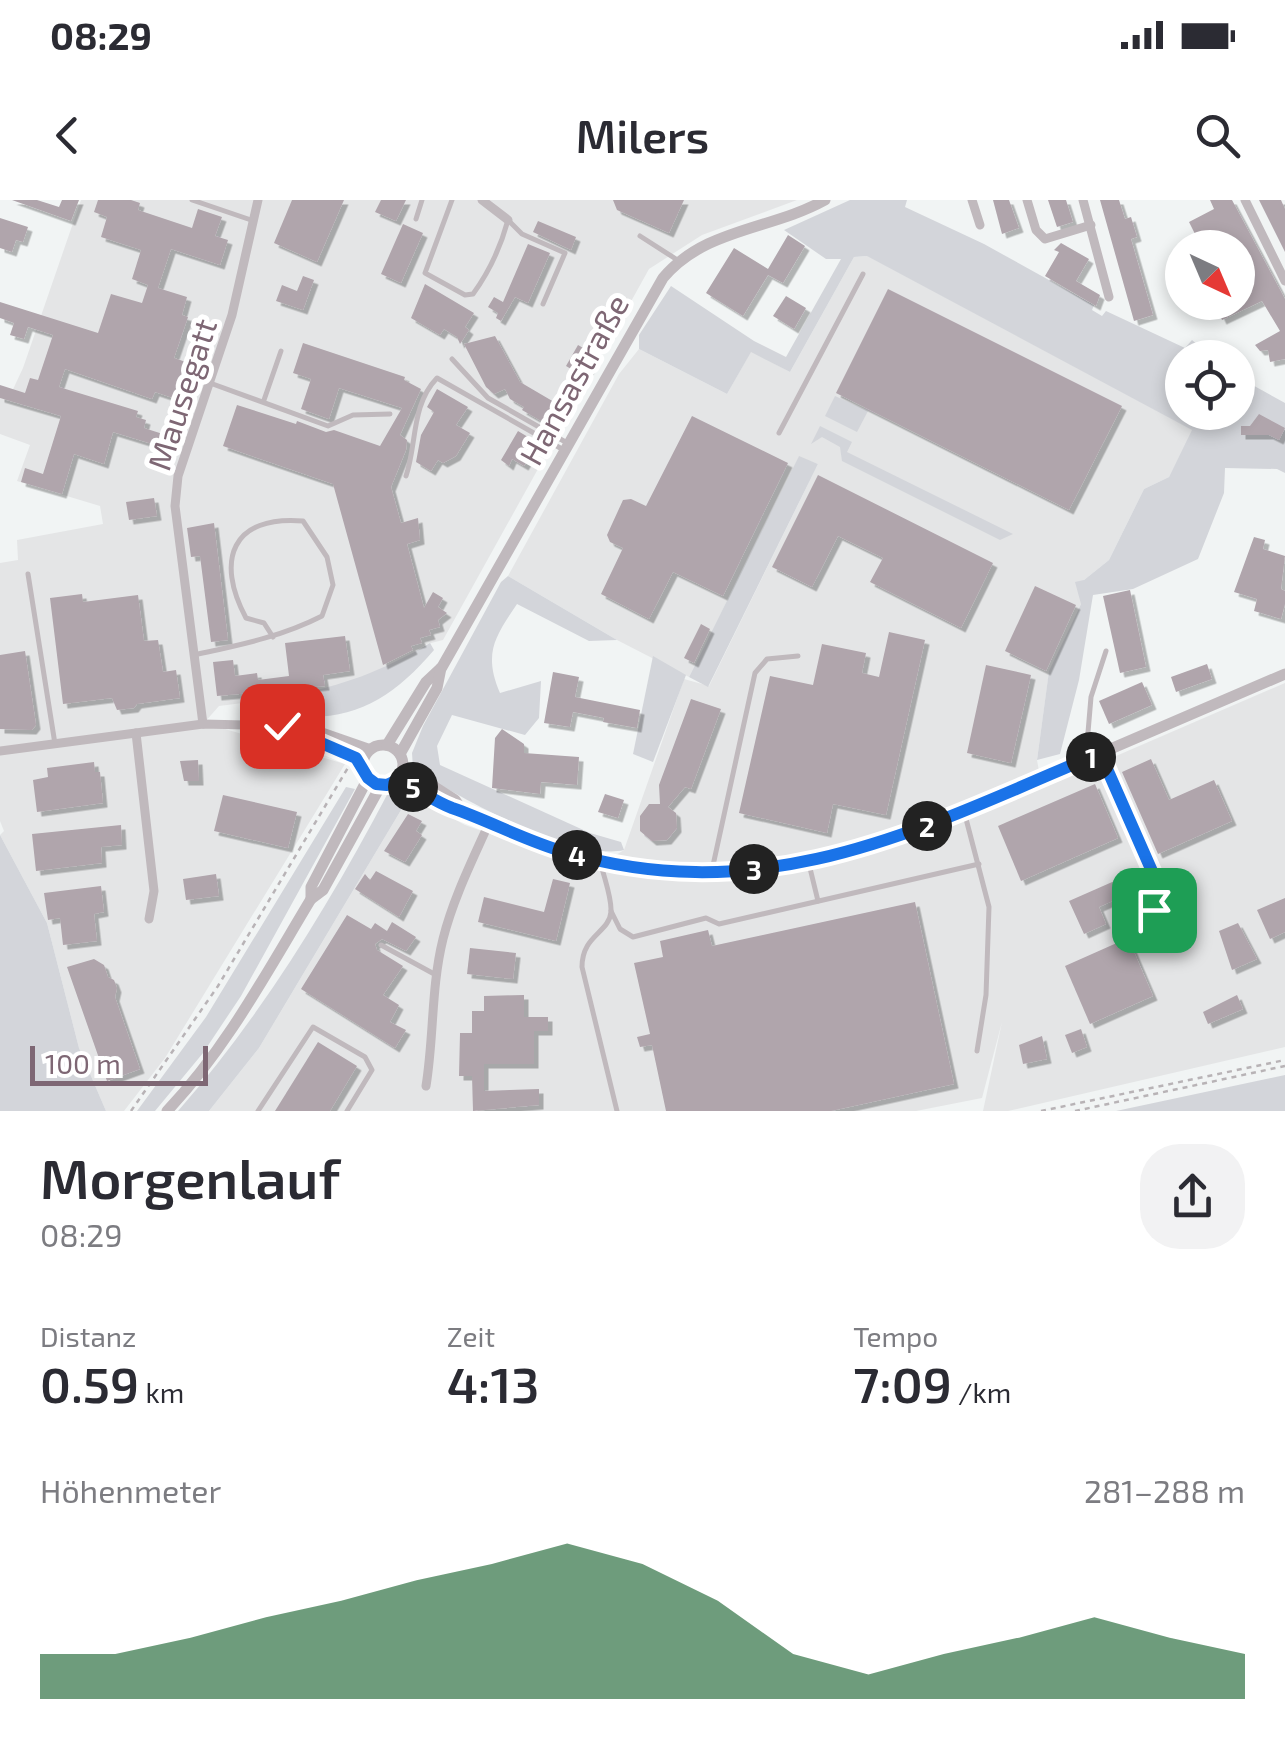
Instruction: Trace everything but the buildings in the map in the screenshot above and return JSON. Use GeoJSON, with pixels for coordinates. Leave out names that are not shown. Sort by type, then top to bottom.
{"type":"FeatureCollection","features":[{"type":"Feature","properties":{"kind":"street","name":"Mausegatt"},"geometry":{"type":"LineString","coordinates":[[203,724],[175,506],[178,476],[232,315],[258,200]]}},
{"type":"Feature","properties":{"kind":"street"},"geometry":{"type":"LineString","coordinates":[[482,200],[508,220]]}},
{"type":"Feature","properties":{"kind":"street","name":"Hansastraße"},"geometry":{"type":"LineString","coordinates":[[400,754],[437,688],[442,668],[656,288],[679,261],[706,243],[799,213],[825,200]]}},
{"type":"Feature","properties":{"kind":"street"},"geometry":{"type":"LineString","coordinates":[[972,200],[980,225]]}},
{"type":"Feature","properties":{"kind":"street"},"geometry":{"type":"LineString","coordinates":[[1027,200],[1036,230],[1045,239],[1091,225]]}},
{"type":"Feature","properties":{"kind":"street"},"geometry":{"type":"LineString","coordinates":[[1083,200],[1109,297]]}},
{"type":"Feature","properties":{"kind":"street"},"geometry":{"type":"LineString","coordinates":[[1245,200],[1285,281]]}},
{"type":"Feature","properties":{"kind":"street","name":"Hansastraße"},"geometry":{"type":"LineString","coordinates":[[387,745],[426,682],[442,668]]}},
{"type":"Feature","properties":{"kind":"street"},"geometry":{"type":"LineString","coordinates":[[400,773],[451,808],[530,840],[600,861],[661,871],[712,873],[849,854],[964,812],[1285,674]]}},
{"type":"Feature","properties":{"kind":"street"},"geometry":{"type":"LineString","coordinates":[[0,751],[203,724],[299,724],[372,748],[387,745],[400,754],[400,773]]}},
{"type":"Feature","properties":{"kind":"street"},"geometry":{"type":"LineString","coordinates":[[282,726],[350,756],[363,765],[368,778],[381,785]]}},
{"type":"Feature","properties":{"kind":"street"},"geometry":{"type":"LineString","coordinates":[[136,733],[154,891],[149,919]]}},
{"type":"Feature","properties":{"kind":"street"},"geometry":{"type":"LineString","coordinates":[[363,765],[372,748]]}},
{"type":"Feature","properties":{"kind":"street"},"geometry":{"type":"LineString","coordinates":[[1100,753],[1155,878],[1154,910]]}},
{"type":"Feature","properties":{"kind":"street"},"geometry":{"type":"LineString","coordinates":[[166,1111],[202,1069],[249,1002],[311,899],[323,890],[381,785],[400,773]]}},
{"type":"Feature","properties":{"kind":"street"},"geometry":{"type":"LineString","coordinates":[[311,899],[311,886],[368,778]]}},
{"type":"Feature","properties":{"kind":"street"},"geometry":{"type":"LineString","coordinates":[[426,1086],[443,938],[488,823]]}},
{"type":"Feature","properties":{"kind":"lane"},"geometry":{"type":"LineString","coordinates":[[192,200],[254,220]]}},
{"type":"Feature","properties":{"kind":"lane"},"geometry":{"type":"LineString","coordinates":[[416,218],[422,200]]}},
{"type":"Feature","properties":{"kind":"lane"},"geometry":{"type":"LineString","coordinates":[[452,200],[424,273],[465,295],[473,294],[481,283],[503,240],[508,220]]}},
{"type":"Feature","properties":{"kind":"lane"},"geometry":{"type":"LineString","coordinates":[[508,220],[522,234],[565,253],[544,304]]}},
{"type":"Feature","properties":{"kind":"lane"},"geometry":{"type":"LineString","coordinates":[[640,236],[679,261]]}},
{"type":"Feature","properties":{"kind":"lane"},"geometry":{"type":"LineString","coordinates":[[779,433],[862,274]]}},
{"type":"Feature","properties":{"kind":"lane"},"geometry":{"type":"LineString","coordinates":[[264,402],[281,351]]}},
{"type":"Feature","properties":{"kind":"lane"},"geometry":{"type":"LineString","coordinates":[[452,359],[488,398],[567,448]]}},
{"type":"Feature","properties":{"kind":"lane"},"geometry":{"type":"LineString","coordinates":[[406,476],[414,453],[418,412],[437,378],[567,448]]}},
{"type":"Feature","properties":{"kind":"lane"},"geometry":{"type":"LineString","coordinates":[[210,383],[328,426],[354,415],[390,414]]}},
{"type":"Feature","properties":{"kind":"lane"},"geometry":{"type":"LineString","coordinates":[[194,655],[273,636],[292,631],[322,616],[333,585],[327,557],[302,521],[262,524],[242,533],[233,548],[235,598],[246,618],[264,623],[273,636]]}},
{"type":"Feature","properties":{"kind":"lane"},"geometry":{"type":"LineString","coordinates":[[28,574],[55,744]]}},
{"type":"Feature","properties":{"kind":"lane"},"geometry":{"type":"LineString","coordinates":[[1086,759],[1091,697],[1106,651]]}},
{"type":"Feature","properties":{"kind":"lane"},"geometry":{"type":"LineString","coordinates":[[712,873],[755,672],[767,659],[798,656]]}},
{"type":"Feature","properties":{"kind":"lane"},"geometry":{"type":"LineString","coordinates":[[964,812],[988,908],[986,996],[977,1051]]}},
{"type":"Feature","properties":{"kind":"lane"},"geometry":{"type":"LineString","coordinates":[[600,861],[611,911],[620,930],[632,937],[706,918],[719,924],[979,864]]}},
{"type":"Feature","properties":{"kind":"lane"},"geometry":{"type":"LineString","coordinates":[[809,862],[818,901]]}},
{"type":"Feature","properties":{"kind":"lane"},"geometry":{"type":"LineString","coordinates":[[611,911],[584,950],[582,967],[618,1111]]}},
{"type":"Feature","properties":{"kind":"lane"},"geometry":{"type":"LineString","coordinates":[[381,945],[436,975]]}},
{"type":"Feature","properties":{"kind":"lane"},"geometry":{"type":"LineString","coordinates":[[258,1111],[312,1027],[365,1058],[372,1070],[347,1111]]}},
{"type":"Feature","properties":{"kind":"path"},"geometry":{"type":"LineString","coordinates":[[131,1111],[218,986],[352,762],[350,756]]}},
{"type":"Feature","properties":{"kind":"path"},"geometry":{"type":"LineString","coordinates":[[1041,1111],[1285,1060]]}},
{"type":"Feature","properties":{"kind":"path"},"geometry":{"type":"LineString","coordinates":[[1075,1111],[1285,1066]]}},
{"type":"Feature","properties":{"kind":"shaded area"},"geometry":{"type":"Polygon","coordinates":[[[81,200],[797,200],[702,235],[649,269],[443,640],[344,684],[288,697],[219,706],[204,723],[345,764],[165,1058],[124,1111],[106,1111],[79,1048],[47,923],[0,835],[4,831],[0,821],[0,563],[18,560],[17,540],[103,524],[100,506],[17,481],[30,445],[0,434],[0,398],[8,400],[23,368],[81,200]]]}},
{"type":"Feature","properties":{"kind":"shaded area"},"geometry":{"type":"Polygon","coordinates":[[[850,200],[907,200],[905,207],[984,244],[1094,305],[1092,310],[1102,316],[1106,311],[1168,340],[1165,416],[867,256],[854,257],[790,372],[751,352],[727,394],[639,349],[639,335],[671,286],[754,341],[786,357],[841,259],[826,259],[784,230],[850,200]]]}},
{"type":"Feature","properties":{"kind":"shaded area"},"geometry":{"type":"Polygon","coordinates":[[[868,256],[1165,415],[1165,430],[1193,430],[1169,477],[1144,489],[1109,560],[1084,580],[1081,604],[1049,672],[1037,760],[1042,788],[1285,683],[1285,1047],[1008,1111],[983,1111],[1002,1022],[982,1098],[916,1111],[209,1111],[259,1048],[410,795],[465,825],[592,870],[624,850],[684,679],[709,686],[818,464],[799,457],[689,677],[508,576],[619,374],[639,349],[727,394],[751,351],[790,372],[854,257],[868,256]]]}},
{"type":"Feature","properties":{"kind":"shaded area"},"geometry":{"type":"Polygon","coordinates":[[[1255,386],[1285,403],[1285,473],[1277,469],[1225,468],[1224,493],[1198,559],[1133,589],[1093,595],[1079,680],[1060,754],[1037,760],[1049,671],[1081,604],[1075,582],[1084,580],[1109,560],[1144,489],[1169,477],[1192,430],[1255,430],[1255,386]]]}},
{"type":"Feature","properties":{"kind":"shaded area"},"geometry":{"type":"Polygon","coordinates":[[[835,396],[868,411],[857,432],[825,416],[835,396]]]}},
{"type":"Feature","properties":{"kind":"shaded area"},"geometry":{"type":"Polygon","coordinates":[[[820,426],[852,442],[847,452],[1013,534],[1000,540],[842,461],[840,447],[822,437],[811,444],[820,426]]]}},
{"type":"Feature","properties":{"kind":"shaded area"},"geometry":{"type":"Polygon","coordinates":[[[799,456],[818,464],[708,687],[689,677],[799,456]]]}},
{"type":"Feature","properties":{"kind":"shaded area"},"geometry":{"type":"Polygon","coordinates":[[[508,576],[617,640],[589,641],[517,604],[497,636],[492,667],[500,693],[541,681],[539,718],[525,735],[452,715],[437,746],[440,765],[590,833],[621,842],[624,850],[603,851],[547,837],[486,809],[413,768],[412,753],[423,726],[501,582],[508,576]]]}},
{"type":"Feature","properties":{"kind":"shaded area"},"geometry":{"type":"Polygon","coordinates":[[[430,643],[434,650],[418,667],[369,704],[331,716],[286,715],[288,697],[361,676],[430,643]]]}},
{"type":"Feature","properties":{"kind":"shaded area"},"geometry":{"type":"Polygon","coordinates":[[[653,656],[686,675],[653,762],[633,754],[653,656]]]}},
{"type":"Feature","properties":{"kind":"shaded area"},"geometry":{"type":"Polygon","coordinates":[[[346,787],[355,789],[241,996],[203,1053],[155,1111],[137,1111],[206,1017],[346,787]]]}},
{"type":"Feature","properties":{"kind":"shaded area"},"geometry":{"type":"Polygon","coordinates":[[[398,789],[410,795],[259,1048],[209,1111],[178,1111],[266,998],[318,918],[388,793],[398,789]]]}},
{"type":"Feature","properties":{"kind":"shaded area"},"geometry":{"type":"Polygon","coordinates":[[[0,835],[47,923],[79,1048],[106,1111],[0,1111],[0,835]]]}},
{"type":"Feature","properties":{"kind":"shaded area"},"geometry":{"type":"Polygon","coordinates":[[[1285,1075],[1285,1111],[1116,1111],[1285,1075]]]}},
{"type":"Feature","properties":{"kind":"route"},"geometry":{"type":"LineString","coordinates":[[282,726],[356,758],[376,784],[405,782],[451,808],[564,852],[661,871],[712,873],[849,854],[964,812],[1100,753],[1155,878],[1154,910]]}}]}
